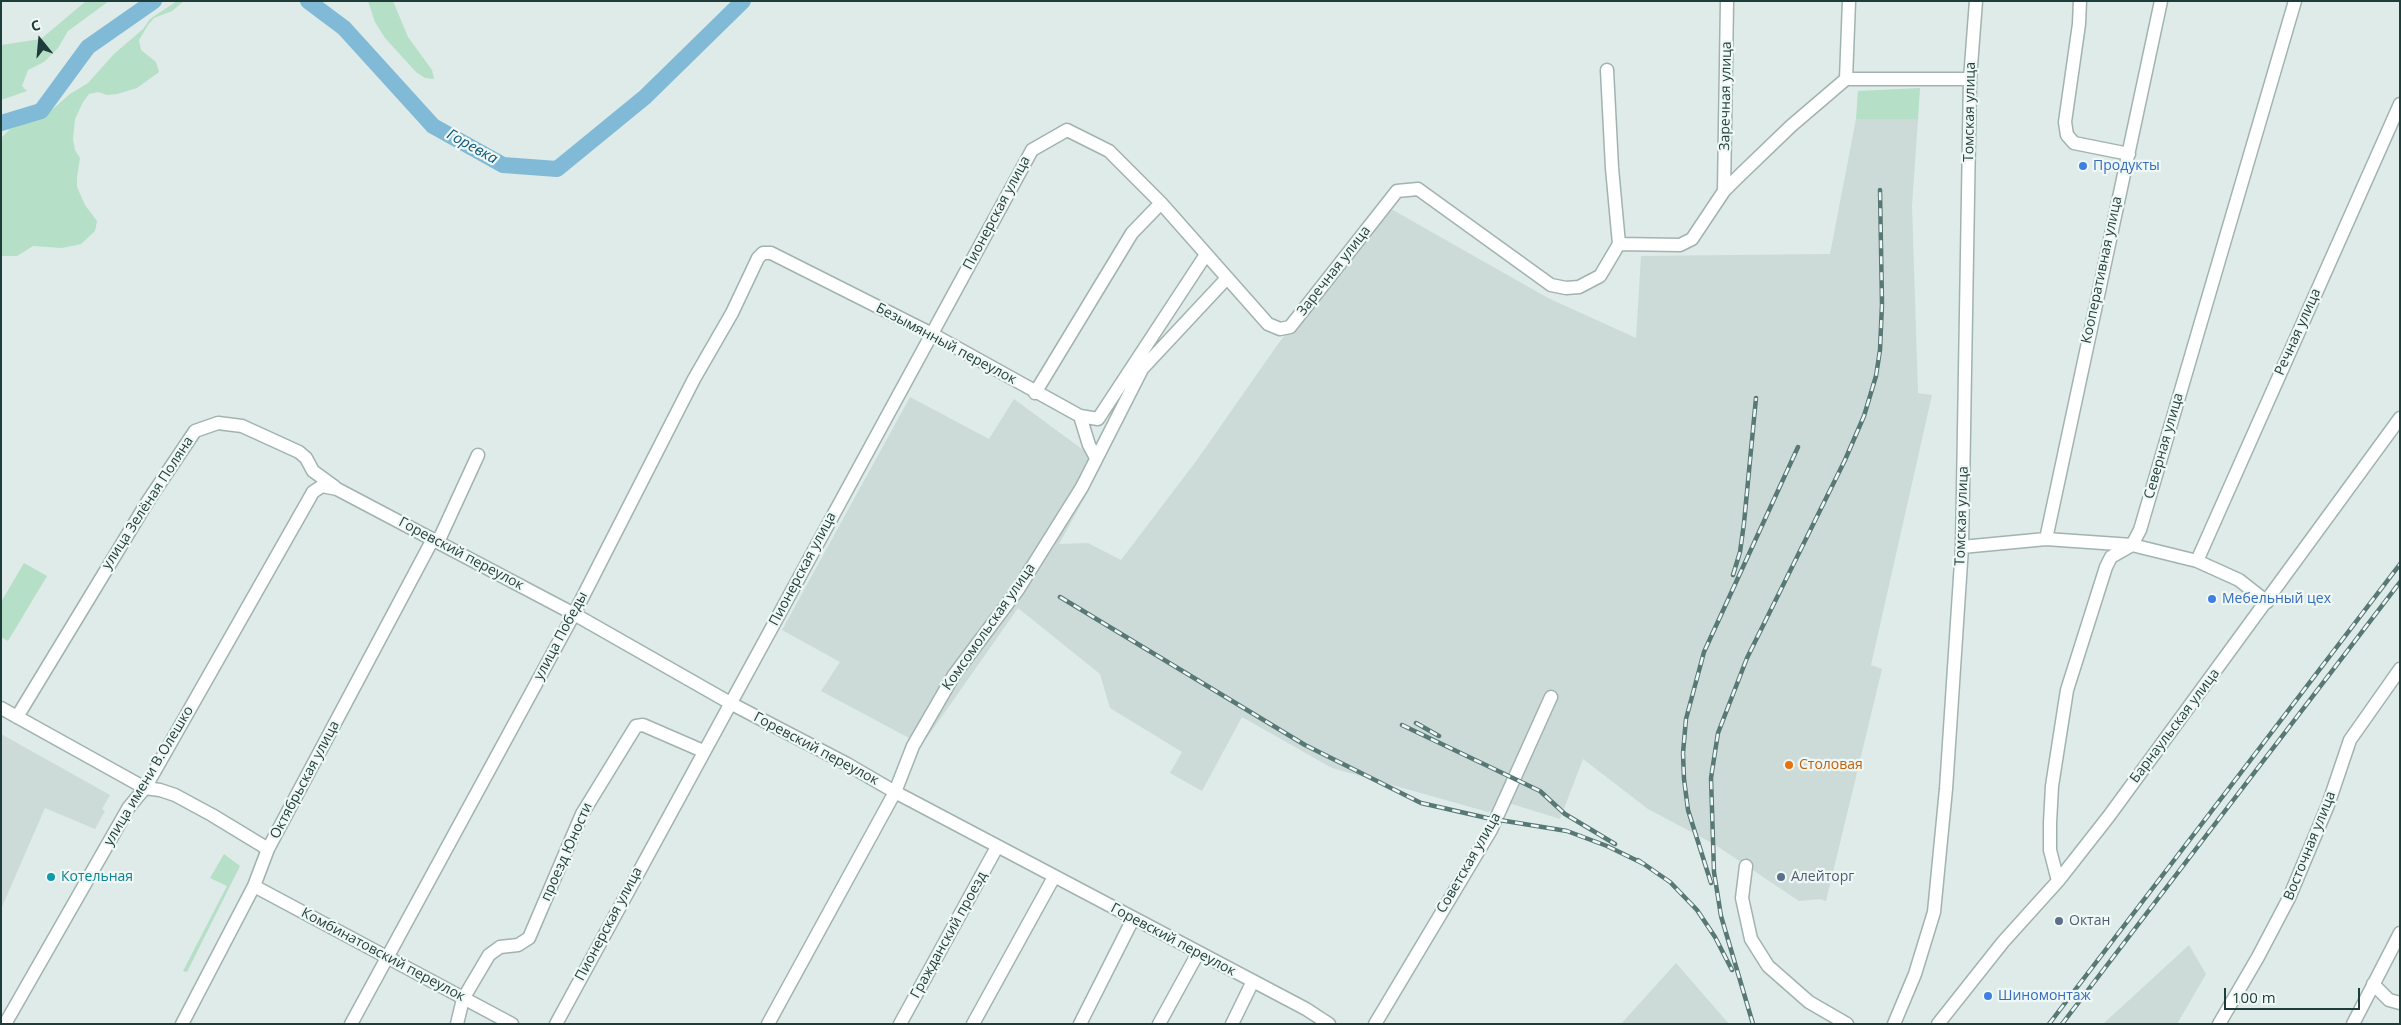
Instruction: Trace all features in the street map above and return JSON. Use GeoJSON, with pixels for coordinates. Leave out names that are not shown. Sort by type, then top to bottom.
{"type":"FeatureCollection","features":[{"type":"Feature","properties":{"kind":"street","name":"Заречная улица"},"geometry":{"type":"LineString","coordinates":[[1724,191],[1727,1]]}},
{"type":"Feature","properties":{"kind":"street"},"geometry":{"type":"LineString","coordinates":[[1846,79],[1849,1]]}},
{"type":"Feature","properties":{"kind":"street","name":"Томская улица"},"geometry":{"type":"LineString","coordinates":[[1894,1024],[1918,965],[1934,912],[1946,789],[1962,547],[1970,79],[1976,1]]}},
{"type":"Feature","properties":{"kind":"street"},"geometry":{"type":"LineString","coordinates":[[2080,1],[2079,24],[2065,122],[2067,135],[2074,143],[2129,154]]}},
{"type":"Feature","properties":{"kind":"street","name":"Кооперативная улица"},"geometry":{"type":"LineString","coordinates":[[2046,539],[2120,185],[2129,154],[2161,1]]}},
{"type":"Feature","properties":{"kind":"street","name":"Северная улица"},"geometry":{"type":"LineString","coordinates":[[2132,545],[2140,530],[2295,1]]}},
{"type":"Feature","properties":{"kind":"street"},"geometry":{"type":"LineString","coordinates":[[1606,70],[1619,244],[1680,245],[1692,240],[1724,191],[1791,126],[1846,79],[1970,79]]}},
{"type":"Feature","properties":{"kind":"street","name":"Речная улица"},"geometry":{"type":"LineString","coordinates":[[2197,561],[2400,104]]}},
{"type":"Feature","properties":{"kind":"street","name":"Заречная улица"},"geometry":{"type":"LineString","coordinates":[[1067,130],[1109,151],[1161,203],[1205,256],[1268,324],[1280,329],[1290,327],[1397,191],[1418,189],[1552,285],[1566,288],[1579,287],[1600,276],[1619,244]]}},
{"type":"Feature","properties":{"kind":"street","name":"Пионерская улица"},"geometry":{"type":"LineString","coordinates":[[556,1024],[703,751],[732,704],[843,495],[1032,150],[1067,130]]}},
{"type":"Feature","properties":{"kind":"street"},"geometry":{"type":"LineString","coordinates":[[1035,393],[1132,233],[1161,203]]}},
{"type":"Feature","properties":{"kind":"street","name":"Безымянный переулок"},"geometry":{"type":"LineString","coordinates":[[771,252],[932,334],[1035,393],[1080,416]]}},
{"type":"Feature","properties":{"kind":"street","name":"улица Победы"},"geometry":{"type":"LineString","coordinates":[[351,1024],[574,614],[694,379],[732,313],[758,258],[763,253],[771,252]]}},
{"type":"Feature","properties":{"kind":"street"},"geometry":{"type":"LineString","coordinates":[[1096,458],[1089,446],[1080,416],[1098,419],[1205,256]]}},
{"type":"Feature","properties":{"kind":"street","name":"Комсомольская улица"},"geometry":{"type":"LineString","coordinates":[[768,1024],[895,792],[914,746],[954,675],[1017,591],[1082,487],[1142,369],[1227,278]]}},
{"type":"Feature","properties":{"kind":"street","name":"Барнаульская улица"},"geometry":{"type":"LineString","coordinates":[[1938,1024],[2003,942],[2058,881],[2267,602],[2400,418]]}},
{"type":"Feature","properties":{"kind":"street","name":"улица Зелёная Поляна"},"geometry":{"type":"LineString","coordinates":[[17,717],[140,514],[195,431],[218,423],[242,426],[298,452],[306,458],[313,471],[337,489]]}},
{"type":"Feature","properties":{"kind":"street","name":"Октябрьская улица"},"geometry":{"type":"LineString","coordinates":[[182,1024],[254,886],[268,849],[435,540],[478,455]]}},
{"type":"Feature","properties":{"kind":"street","name":"улица имени В.Олешко"},"geometry":{"type":"LineString","coordinates":[[5,1024],[129,807],[145,788],[314,492],[322,486],[337,489]]}},
{"type":"Feature","properties":{"kind":"street","name":"Горевский переулок"},"geometry":{"type":"LineString","coordinates":[[337,489],[574,614],[732,704],[847,764],[895,792],[1054,877],[1253,981],[1329,1024]]}},
{"type":"Feature","properties":{"kind":"street"},"geometry":{"type":"LineString","coordinates":[[1962,547],[2046,539],[2132,545],[2197,561],[2239,580],[2267,602]]}},
{"type":"Feature","properties":{"kind":"street"},"geometry":{"type":"LineString","coordinates":[[2058,881],[2050,850],[2050,823],[2052,786],[2067,690],[2106,567],[2111,557],[2132,545]]}},
{"type":"Feature","properties":{"kind":"street","name":"Восточная улица"},"geometry":{"type":"LineString","coordinates":[[2219,1024],[2258,957],[2289,898],[2328,805],[2350,740],[2400,669]]}},
{"type":"Feature","properties":{"kind":"street","name":"Советская улица"},"geometry":{"type":"LineString","coordinates":[[1375,1024],[1491,830],[1551,697]]}},
{"type":"Feature","properties":{"kind":"street"},"geometry":{"type":"LineString","coordinates":[[1,708],[145,788],[175,795],[268,849]]}},
{"type":"Feature","properties":{"kind":"street","name":"проезд Юности"},"geometry":{"type":"LineString","coordinates":[[457,1024],[462,999],[489,955],[500,947],[518,945],[529,938],[582,814],[636,726],[643,725],[703,751]]}},
{"type":"Feature","properties":{"kind":"street","name":"Гражданский проезд"},"geometry":{"type":"LineString","coordinates":[[900,1024],[998,847]]}},
{"type":"Feature","properties":{"kind":"street"},"geometry":{"type":"LineString","coordinates":[[1746,866],[1742,898],[1751,939],[1768,966],[1809,1002],[1846,1024]]}},
{"type":"Feature","properties":{"kind":"street"},"geometry":{"type":"LineString","coordinates":[[973,1024],[1054,877]]}},
{"type":"Feature","properties":{"kind":"street","name":"Комбинатовский переулок"},"geometry":{"type":"LineString","coordinates":[[254,886],[387,956],[462,999],[512,1024]]}},
{"type":"Feature","properties":{"kind":"street"},"geometry":{"type":"LineString","coordinates":[[1080,1024],[1133,919]]}},
{"type":"Feature","properties":{"kind":"street"},"geometry":{"type":"LineString","coordinates":[[2353,1024],[2400,933]]}},
{"type":"Feature","properties":{"kind":"street"},"geometry":{"type":"LineString","coordinates":[[1159,1024],[1198,953]]}},
{"type":"Feature","properties":{"kind":"street"},"geometry":{"type":"LineString","coordinates":[[1232,1024],[1253,981]]}},
{"type":"Feature","properties":{"kind":"street"},"geometry":{"type":"LineString","coordinates":[[2373,984],[2389,1000],[2400,1003]]}},
{"type":"Feature","properties":{"kind":"shaded area"},"geometry":{"type":"Polygon","coordinates":[[[1856,119],[1918,119],[1912,206],[1918,393],[1932,395],[1871,665],[1882,669],[1826,901],[1820,899],[1799,901],[1714,844],[1648,809],[1583,759],[1560,819],[1512,804],[1488,812],[1332,768],[1242,717],[1202,791],[1170,773],[1182,752],[1110,708],[1100,674],[1018,608],[919,749],[910,744],[911,739],[821,691],[840,662],[782,630],[910,397],[989,439],[1014,399],[1090,455],[1079,484],[1089,490],[1059,544],[1088,543],[1121,560],[1197,460],[1278,344],[1384,205],[1548,298],[1636,338],[1641,256],[1830,254],[1856,119]]]}},
{"type":"Feature","properties":{"kind":"shaded area"},"geometry":{"type":"Polygon","coordinates":[[[1,734],[110,795],[102,809],[105,811],[95,829],[45,808],[1,909],[1,734]]]}},
{"type":"Feature","properties":{"kind":"shaded area"},"geometry":{"type":"Polygon","coordinates":[[[2189,945],[2206,974],[2177,1024],[2103,1024],[2189,945]]]}},
{"type":"Feature","properties":{"kind":"shaded area"},"geometry":{"type":"Polygon","coordinates":[[[1676,963],[1729,1024],[1621,1024],[1676,963]]]}},
{"type":"Feature","properties":{"kind":"green space"},"geometry":{"type":"Polygon","coordinates":[[[86,1],[109,1],[68,31],[58,48],[44,62],[28,70],[22,86],[27,91],[1,100],[1,45],[41,39],[86,1]]]}},
{"type":"Feature","properties":{"kind":"green space"},"geometry":{"type":"Polygon","coordinates":[[[177,1],[184,1],[172,11],[154,18],[139,40],[141,50],[156,62],[159,72],[137,88],[117,94],[107,95],[98,92],[89,94],[75,119],[73,139],[75,150],[80,158],[77,187],[85,205],[97,221],[95,231],[81,244],[62,248],[33,246],[17,256],[1,256],[1,138],[10,129],[47,114],[70,94],[88,83],[114,54],[143,29],[150,19],[177,1]]]}},
{"type":"Feature","properties":{"kind":"green space"},"geometry":{"type":"Polygon","coordinates":[[[368,1],[393,1],[408,37],[432,70],[434,79],[425,78],[416,72],[385,38],[375,22],[368,1]]]}},
{"type":"Feature","properties":{"kind":"green space"},"geometry":{"type":"Polygon","coordinates":[[[1920,88],[1918,119],[1856,119],[1858,91],[1920,88]]]}},
{"type":"Feature","properties":{"kind":"green space"},"geometry":{"type":"Polygon","coordinates":[[[24,563],[47,576],[8,641],[1,637],[1,602],[24,563]]]}},
{"type":"Feature","properties":{"kind":"green space"},"geometry":{"type":"Polygon","coordinates":[[[224,854],[240,866],[187,972],[183,971],[227,886],[210,878],[224,854]]]}},
{"type":"Feature","properties":{"kind":"waterway","name":"Горевка"},"geometry":{"type":"LineString","coordinates":[[1,123],[41,111],[88,47],[154,1]]}},
{"type":"Feature","properties":{"kind":"waterway","name":"Горевка"},"geometry":{"type":"LineString","coordinates":[[308,1],[344,28],[433,126],[503,165],[557,169],[645,97],[743,1]]}},
{"type":"Feature","properties":{"kind":"railway"},"geometry":{"type":"LineString","coordinates":[[1753,1024],[1721,916],[1714,872],[1711,778],[1718,733],[1747,658],[1845,460],[1864,416],[1876,376],[1880,350],[1882,304],[1880,190]]}},
{"type":"Feature","properties":{"kind":"railway"},"geometry":{"type":"LineString","coordinates":[[1733,575],[1740,552],[1744,523],[1756,398]]}},
{"type":"Feature","properties":{"kind":"railway"},"geometry":{"type":"LineString","coordinates":[[1711,883],[1688,810],[1683,753],[1686,719],[1704,652],[1798,447]]}},
{"type":"Feature","properties":{"kind":"railway"},"geometry":{"type":"LineString","coordinates":[[2049,1024],[2400,564]]}},
{"type":"Feature","properties":{"kind":"railway"},"geometry":{"type":"LineString","coordinates":[[2062,1024],[2400,582]]}},
{"type":"Feature","properties":{"kind":"railway"},"geometry":{"type":"LineString","coordinates":[[1060,597],[1305,745],[1421,803],[1487,818],[1567,831],[1607,846],[1644,864]]}},
{"type":"Feature","properties":{"kind":"railway"},"geometry":{"type":"LineString","coordinates":[[1416,723],[1439,736]]}},
{"type":"Feature","properties":{"kind":"railway"},"geometry":{"type":"LineString","coordinates":[[1402,725],[1540,791],[1565,814],[1615,844]]}},
{"type":"Feature","properties":{"kind":"railway"},"geometry":{"type":"LineString","coordinates":[[1638,860],[1670,882],[1697,910],[1715,937],[1732,970]]}},
{"type":"Feature","properties":{"kind":"place","name":"Продукты"},"geometry":{"type":"Point","coordinates":[2083,166]}},
{"type":"Feature","properties":{"kind":"place","name":"Мебельный цех"},"geometry":{"type":"Point","coordinates":[2212,599]}},
{"type":"Feature","properties":{"kind":"place","name":"Столовая"},"geometry":{"type":"Point","coordinates":[1789,765]}},
{"type":"Feature","properties":{"kind":"place","name":"Котельная"},"geometry":{"type":"Point","coordinates":[51,877]}},
{"type":"Feature","properties":{"kind":"place","name":"Алейторг"},"geometry":{"type":"Point","coordinates":[1781,877]}},
{"type":"Feature","properties":{"kind":"place","name":"Октан"},"geometry":{"type":"Point","coordinates":[2059,921]}},
{"type":"Feature","properties":{"kind":"place","name":"Шиномонтаж"},"geometry":{"type":"Point","coordinates":[1988,996]}}]}
